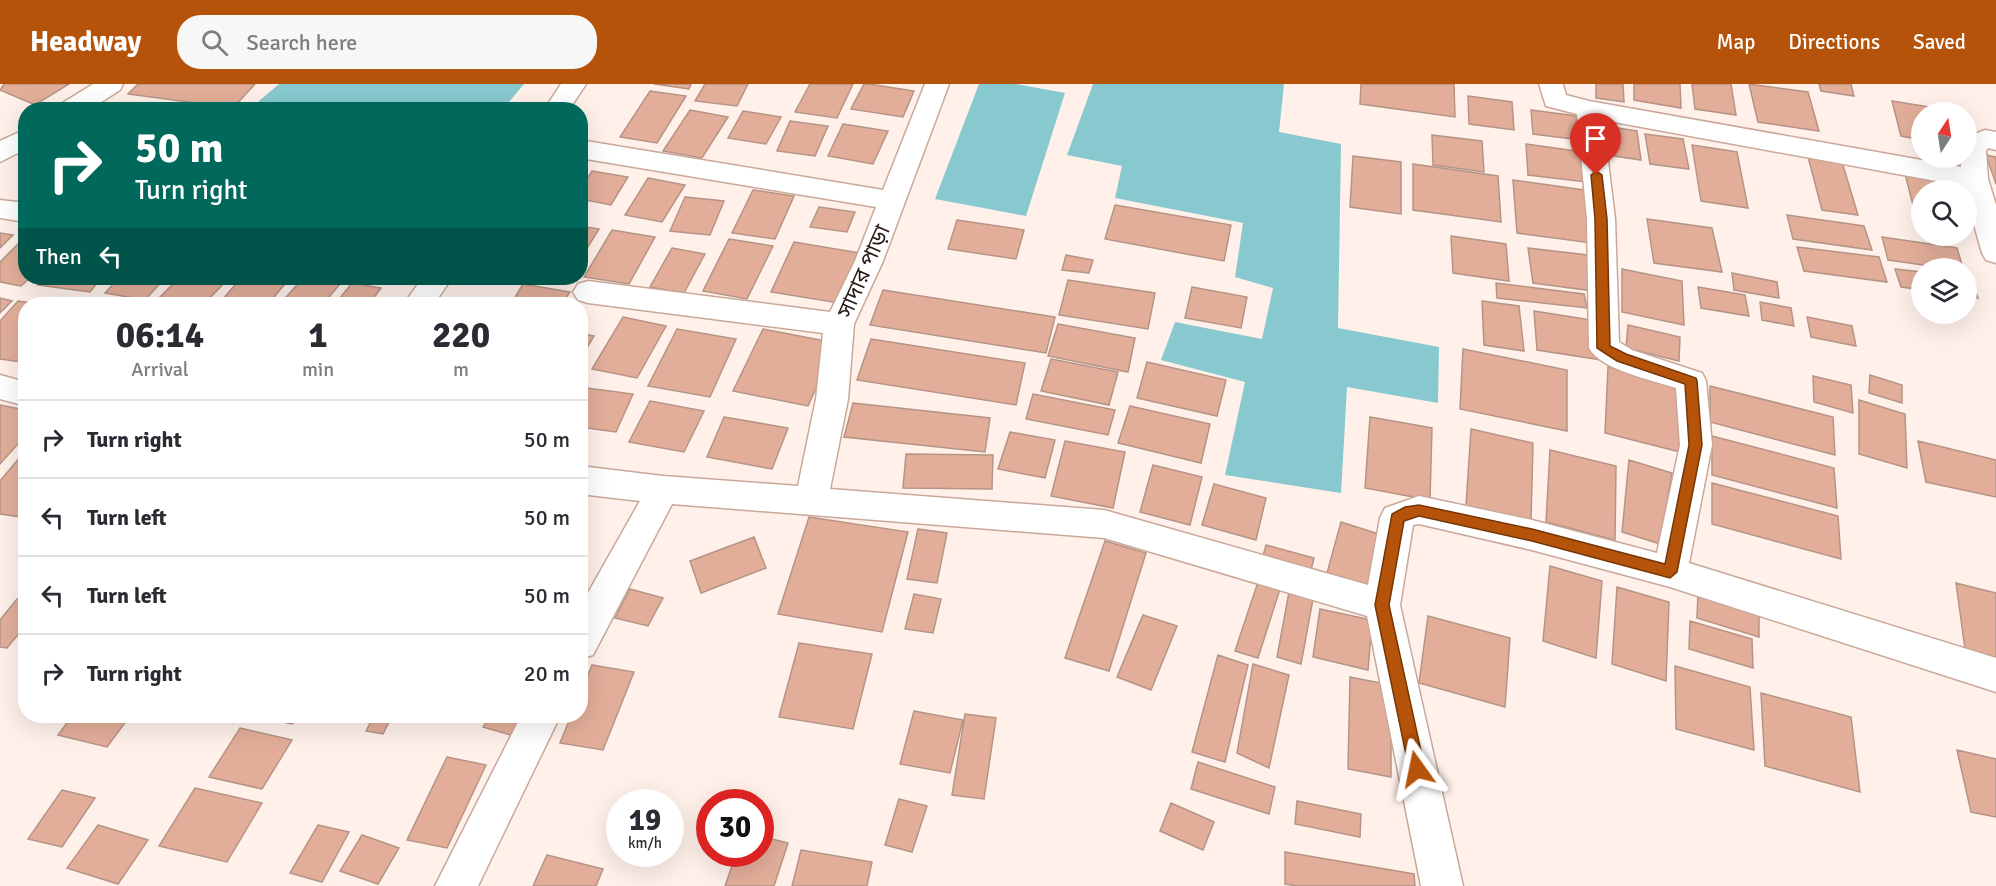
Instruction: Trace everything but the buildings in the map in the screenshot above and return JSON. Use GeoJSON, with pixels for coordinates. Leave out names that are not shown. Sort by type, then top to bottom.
{"type":"FeatureCollection","features":[{"type":"Feature","properties":{"kind":"street"},"geometry":{"type":"LineString","coordinates":[[83,102],[111,84]]}},
{"type":"Feature","properties":{"kind":"street"},"geometry":{"type":"LineString","coordinates":[[562,102],[574,84]]}},
{"type":"Feature","properties":{"kind":"street","name":"সাদার পাড়া"},"geometry":{"type":"LineString","coordinates":[[811,502],[832,399],[839,324],[869,261],[937,84]]}},
{"type":"Feature","properties":{"kind":"street"},"geometry":{"type":"LineString","coordinates":[[1551,84],[1555,100],[1589,109],[1976,179]]}},
{"type":"Feature","properties":{"kind":"street"},"geometry":{"type":"LineString","coordinates":[[1589,109],[1601,219],[1604,348],[1621,358],[1691,381],[1696,445],[1670,572]]}},
{"type":"Feature","properties":{"kind":"street"},"geometry":{"type":"LineString","coordinates":[[1996,141],[1985,139],[1976,143],[1973,151],[1976,179],[1996,253]]}},
{"type":"Feature","properties":{"kind":"street"},"geometry":{"type":"LineString","coordinates":[[0,153],[18,142]]}},
{"type":"Feature","properties":{"kind":"street"},"geometry":{"type":"LineString","coordinates":[[588,150],[893,201]]}},
{"type":"Feature","properties":{"kind":"street"},"geometry":{"type":"LineString","coordinates":[[0,209],[18,212]]}},
{"type":"Feature","properties":{"kind":"street"},"geometry":{"type":"LineString","coordinates":[[423,297],[433,285]]}},
{"type":"Feature","properties":{"kind":"street"},"geometry":{"type":"LineString","coordinates":[[588,292],[839,324]]}},
{"type":"Feature","properties":{"kind":"street"},"geometry":{"type":"LineString","coordinates":[[0,387],[18,392]]}},
{"type":"Feature","properties":{"kind":"street"},"geometry":{"type":"LineString","coordinates":[[588,481],[663,490],[1104,524],[1382,605]]}},
{"type":"Feature","properties":{"kind":"street"},"geometry":{"type":"LineString","coordinates":[[588,628],[663,490]]}},
{"type":"Feature","properties":{"kind":"street"},"geometry":{"type":"LineString","coordinates":[[1442,886],[1382,605],[1397,518],[1405,513],[1419,510],[1532,535],[1670,572],[1996,675]]}},
{"type":"Feature","properties":{"kind":"street"},"geometry":{"type":"LineString","coordinates":[[456,886],[538,723]]}},
{"type":"Feature","properties":{"kind":"water"},"geometry":{"type":"Polygon","coordinates":[[[279,84],[524,84],[509,102],[258,102],[279,84]]]}},
{"type":"Feature","properties":{"kind":"water"},"geometry":{"type":"Polygon","coordinates":[[[979,84],[1016,84],[1065,93],[1026,216],[935,199],[979,84]]]}},
{"type":"Feature","properties":{"kind":"water"},"geometry":{"type":"Polygon","coordinates":[[[1093,84],[1284,84],[1279,132],[1341,144],[1338,328],[1439,347],[1438,403],[1347,387],[1341,493],[1225,475],[1245,382],[1161,360],[1175,322],[1262,339],[1273,288],[1235,277],[1243,223],[1115,198],[1122,166],[1067,155],[1093,84]]]}},
{"type":"Feature","properties":{"kind":"route"},"geometry":{"type":"LineString","coordinates":[[1417,769],[1382,605],[1397,518],[1405,513],[1419,510],[1532,535],[1670,572],[1696,445],[1691,381],[1621,358],[1604,348],[1601,219],[1596,175]]}}]}
